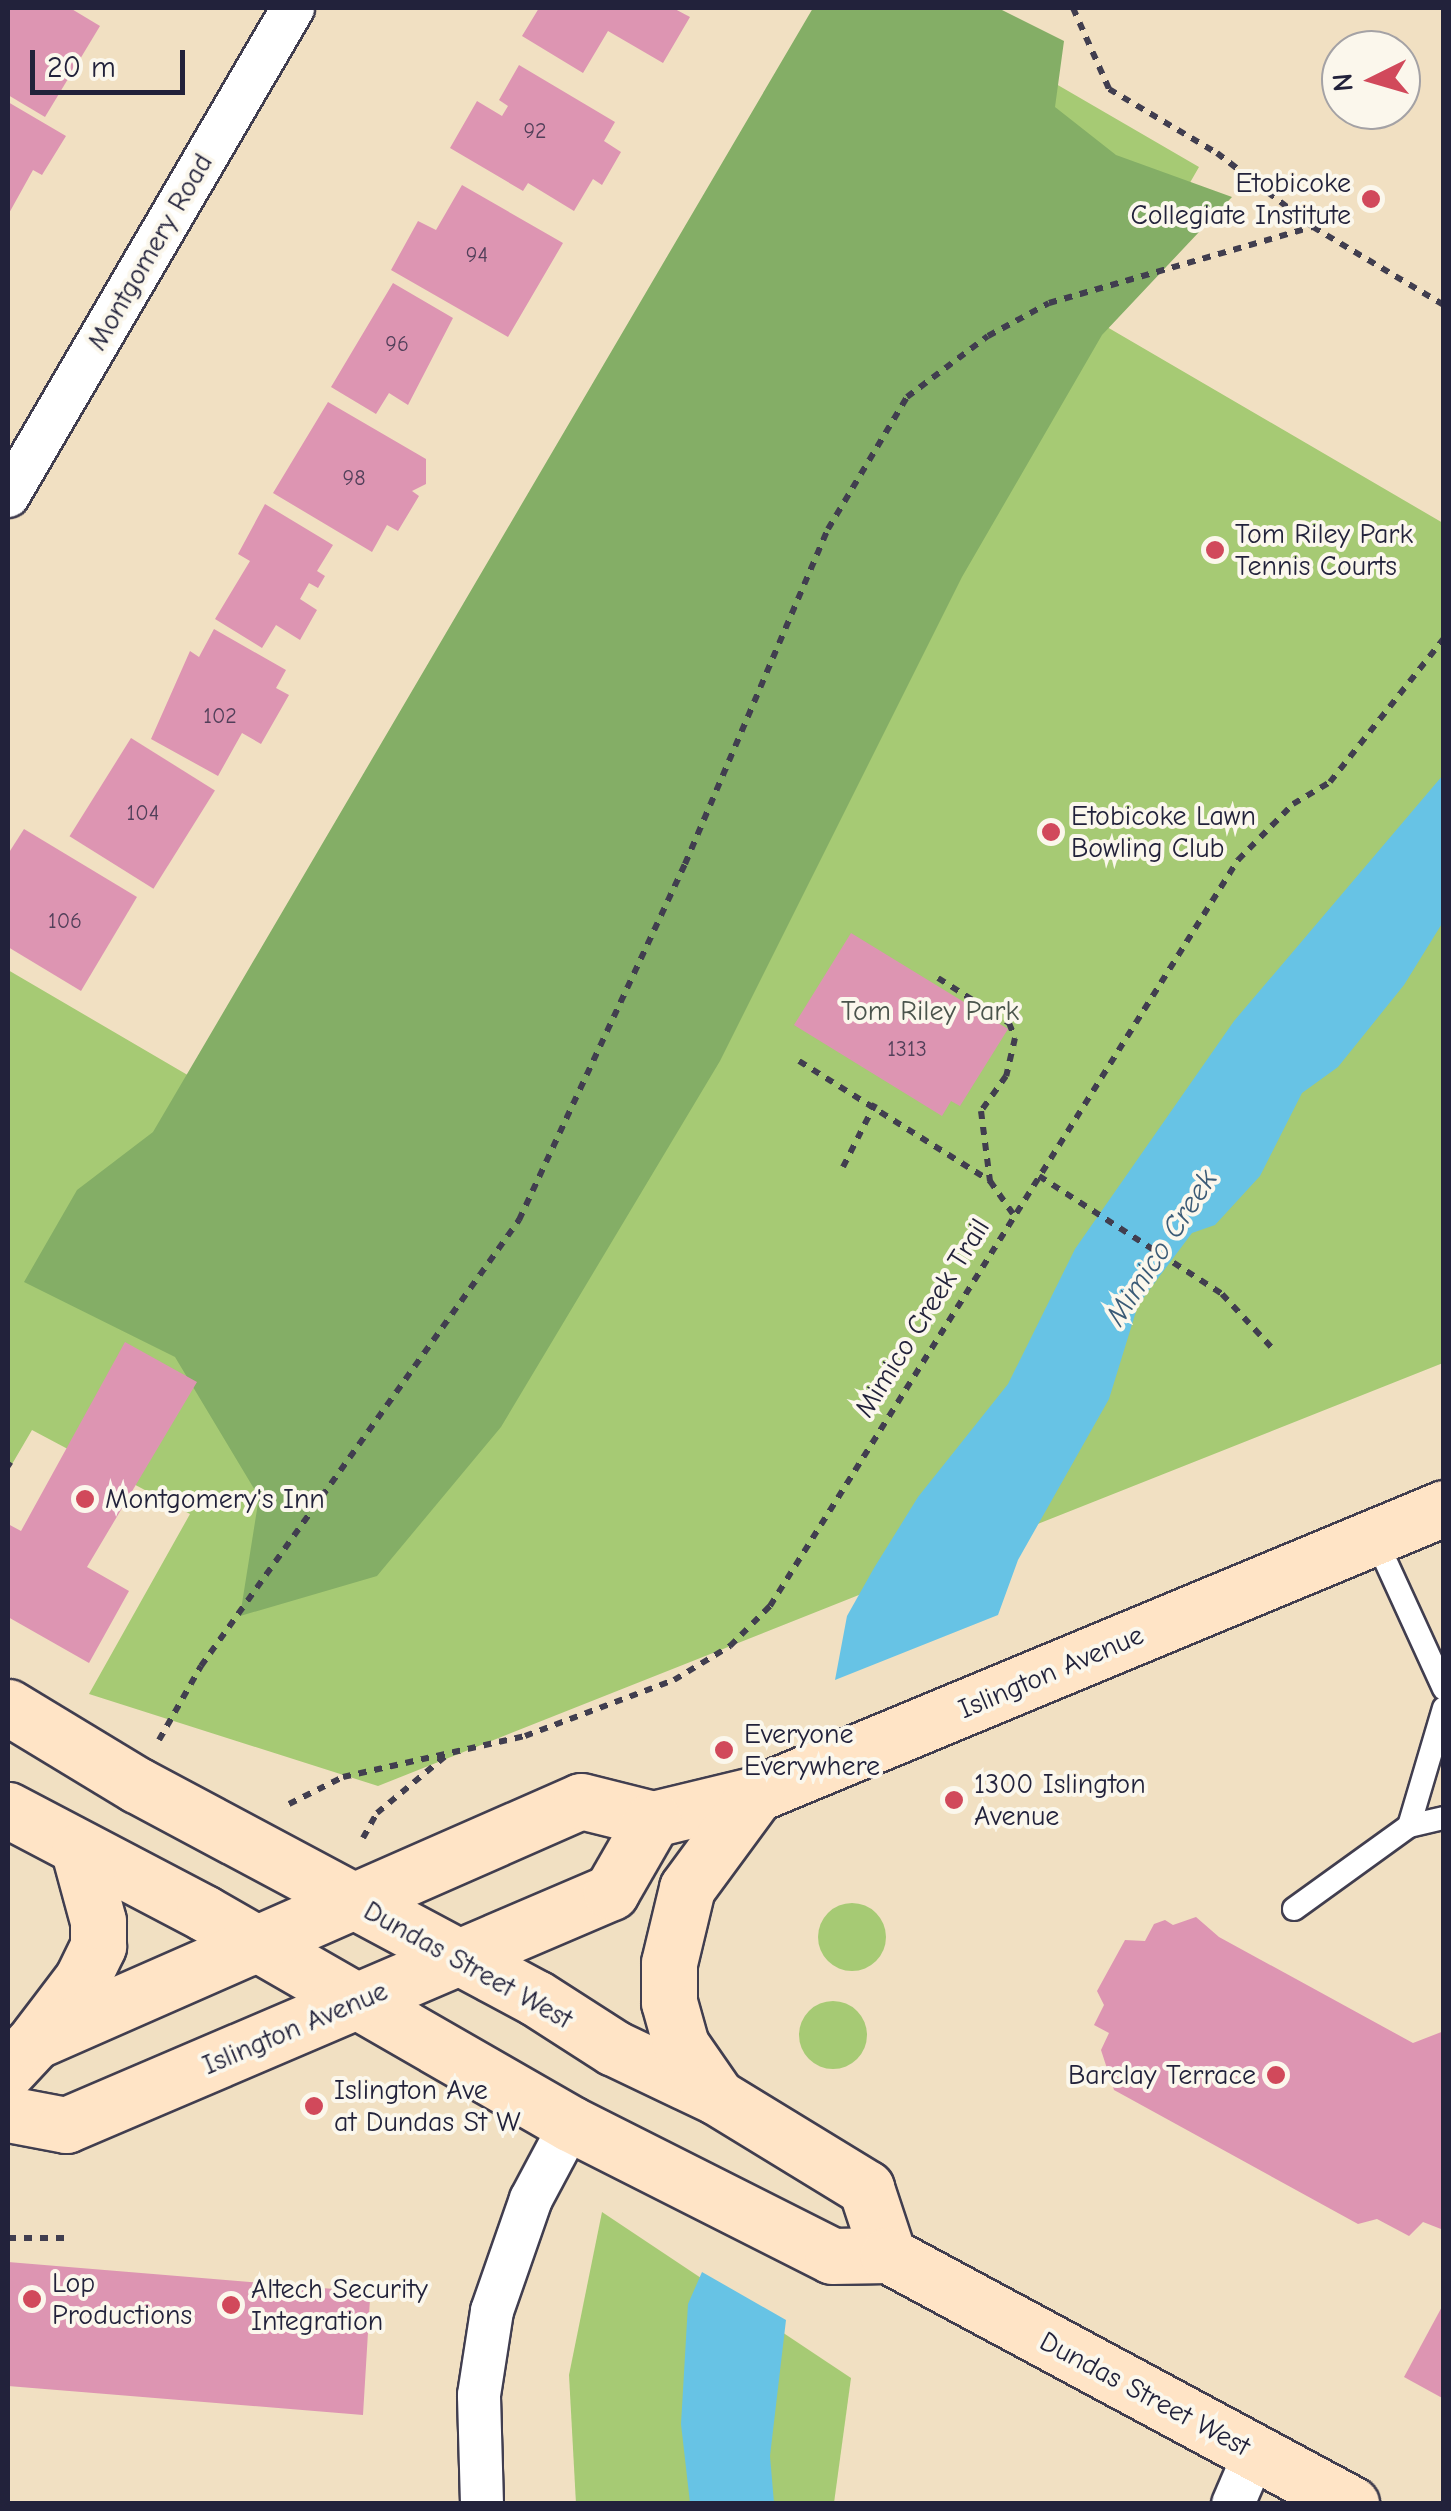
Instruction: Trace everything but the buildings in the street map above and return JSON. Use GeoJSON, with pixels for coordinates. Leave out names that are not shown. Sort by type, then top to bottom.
{"type":"FeatureCollection","features":[{"type":"Feature","properties":{"kind":"main road","name":"Islington Avenue"},"geometry":{"type":"LineString","coordinates":[[21,2055],[581,1800],[653,1819],[756,1794],[1444,1508]]}},
{"type":"Feature","properties":{"kind":"main road","name":"Dundas Street West"},"geometry":{"type":"LineString","coordinates":[[8,1707],[459,1957],[614,2048],[717,2097],[866,2188],[888,2255]]}},
{"type":"Feature","properties":{"kind":"main road"},"geometry":{"type":"LineString","coordinates":[[717,2097],[681,2045],[669,2002],[669,1964],[688,1888],[756,1794]]}},
{"type":"Feature","properties":{"kind":"main road","name":"Dundas Street West"},"geometry":{"type":"LineString","coordinates":[[8,1810],[79,1852],[204,1914],[353,2004],[571,2124],[832,2256],[888,2255],[1351,2504]]}},
{"type":"Feature","properties":{"kind":"main road","name":"Islington Avenue"},"geometry":{"type":"LineString","coordinates":[[8,2114],[66,2124],[610,1892],[653,1819]]}},
{"type":"Feature","properties":{"kind":"main road"},"geometry":{"type":"LineString","coordinates":[[21,2055],[82,1979],[98,1946],[98,1921],[79,1852]]}},
{"type":"Feature","properties":{"kind":"street","name":"Montgomery Road"},"geometry":{"type":"LineString","coordinates":[[8,496],[293,8]]}},
{"type":"Feature","properties":{"kind":"street"},"geometry":{"type":"LineString","coordinates":[[482,2504],[478,2395],[492,2312],[531,2199],[571,2124]]}},
{"type":"Feature","properties":{"kind":"street"},"geometry":{"type":"LineString","coordinates":[[1233,2504],[1254,2453]]}},
{"type":"Feature","properties":{"kind":"lane"},"geometry":{"type":"LineString","coordinates":[[1375,1536],[1444,1689]]}},
{"type":"Feature","properties":{"kind":"lane"},"geometry":{"type":"LineString","coordinates":[[1410,1826],[1444,1708]]}},
{"type":"Feature","properties":{"kind":"lane"},"geometry":{"type":"LineString","coordinates":[[1294,1909],[1410,1826],[1444,1818]]}},
{"type":"Feature","properties":{"kind":"path"},"geometry":{"type":"LineString","coordinates":[[1073,8],[1109,89],[1217,153],[1313,227],[1444,305]]}},
{"type":"Feature","properties":{"kind":"path"},"geometry":{"type":"LineString","coordinates":[[153,1750],[200,1666],[519,1220],[684,864],[828,529],[907,398],[988,336],[1049,303],[1313,227]]}},
{"type":"Feature","properties":{"kind":"path","name":"Mimico Creek Trail"},"geometry":{"type":"LineString","coordinates":[[283,1806],[343,1777],[525,1736],[656,1687],[730,1646],[770,1606],[1238,860],[1293,804],[1330,782],[1444,638]]}},
{"type":"Feature","properties":{"kind":"path"},"geometry":{"type":"LineString","coordinates":[[938,978],[1009,1023],[1016,1038],[1006,1076],[981,1111],[990,1181]]}},
{"type":"Feature","properties":{"kind":"path"},"geometry":{"type":"LineString","coordinates":[[799,1060],[875,1104],[990,1181],[1014,1214]]}},
{"type":"Feature","properties":{"kind":"path"},"geometry":{"type":"LineString","coordinates":[[843,1167],[875,1104]]}},
{"type":"Feature","properties":{"kind":"path"},"geometry":{"type":"LineString","coordinates":[[1039,1176],[1087,1202],[1203,1280],[1272,1348]]}},
{"type":"Feature","properties":{"kind":"path"},"geometry":{"type":"LineString","coordinates":[[361,1842],[377,1813],[450,1752]]}},
{"type":"Feature","properties":{"kind":"path"},"geometry":{"type":"LineString","coordinates":[[8,2238],[69,2238]]}},
{"type":"Feature","properties":{"kind":"green space"},"geometry":{"type":"Polygon","coordinates":[[[813,8],[998,8],[1064,41],[1055,107],[1116,155],[1232,197],[1102,335],[962,577],[720,1061],[501,1427],[377,1576],[240,1616],[259,1497],[175,1357],[24,1282],[77,1190],[153,1132],[813,8]]]}},
{"type":"Feature","properties":{"kind":"green space","name":"Tom Riley Park"},"geometry":{"type":"Polygon","coordinates":[[[925,8],[1199,167],[1107,327],[1443,523],[1443,1363],[378,1786],[89,1694],[190,1514],[32,1430],[8,1471],[8,970],[244,1108],[925,8]]]}},
{"type":"Feature","properties":{"kind":"green space"},"geometry":{"type":"Polygon","coordinates":[[[852,1903],[876,1913],[886,1937],[876,1961],[852,1971],[828,1961],[818,1937],[828,1913],[852,1903]]]}},
{"type":"Feature","properties":{"kind":"green space"},"geometry":{"type":"Polygon","coordinates":[[[833,2001],[857,2011],[867,2035],[857,2059],[833,2069],[809,2059],[799,2035],[809,2011],[833,2001]]]}},
{"type":"Feature","properties":{"kind":"green space"},"geometry":{"type":"Polygon","coordinates":[[[602,2212],[851,2378],[834,2503],[576,2504],[569,2375],[602,2212]]]}},
{"type":"Feature","properties":{"kind":"water","name":"Mimico Creek"},"geometry":{"type":"Polygon","coordinates":[[[1443,775],[1443,922],[1404,985],[1338,1067],[1302,1093],[1260,1176],[1215,1225],[1192,1233],[1138,1305],[1109,1399],[1018,1560],[998,1615],[835,1680],[847,1616],[918,1497],[1008,1384],[1075,1249],[1234,1021],[1443,775]]]}},
{"type":"Feature","properties":{"kind":"water"},"geometry":{"type":"Polygon","coordinates":[[[702,2272],[786,2320],[770,2456],[774,2503],[690,2503],[681,2424],[688,2304],[702,2272]]]}},
{"type":"Feature","properties":{"kind":"place","name":"Etobicoke Collegiate Institute"},"geometry":{"type":"Point","coordinates":[1371,199]}},
{"type":"Feature","properties":{"kind":"place","name":"Tom Riley Park Tennis Courts"},"geometry":{"type":"Point","coordinates":[1215,550]}},
{"type":"Feature","properties":{"kind":"place","name":"Etobicoke Lawn Bowling Club"},"geometry":{"type":"Point","coordinates":[1051,832]}},
{"type":"Feature","properties":{"kind":"place","name":"Montgomery's Inn"},"geometry":{"type":"Point","coordinates":[85,1499]}},
{"type":"Feature","properties":{"kind":"place","name":"Everyone Everywhere"},"geometry":{"type":"Point","coordinates":[724,1750]}},
{"type":"Feature","properties":{"kind":"place","name":"1300 Islington Avenue"},"geometry":{"type":"Point","coordinates":[954,1800]}},
{"type":"Feature","properties":{"kind":"place","name":"Barclay Terrace"},"geometry":{"type":"Point","coordinates":[1276,2075]}},
{"type":"Feature","properties":{"kind":"place","name":"Islington Ave at Dundas St W"},"geometry":{"type":"Point","coordinates":[314,2106]}},
{"type":"Feature","properties":{"kind":"place","name":"Lop Productions"},"geometry":{"type":"Point","coordinates":[32,2299]}},
{"type":"Feature","properties":{"kind":"place","name":"Altech Security Integration"},"geometry":{"type":"Point","coordinates":[231,2305]}}]}
